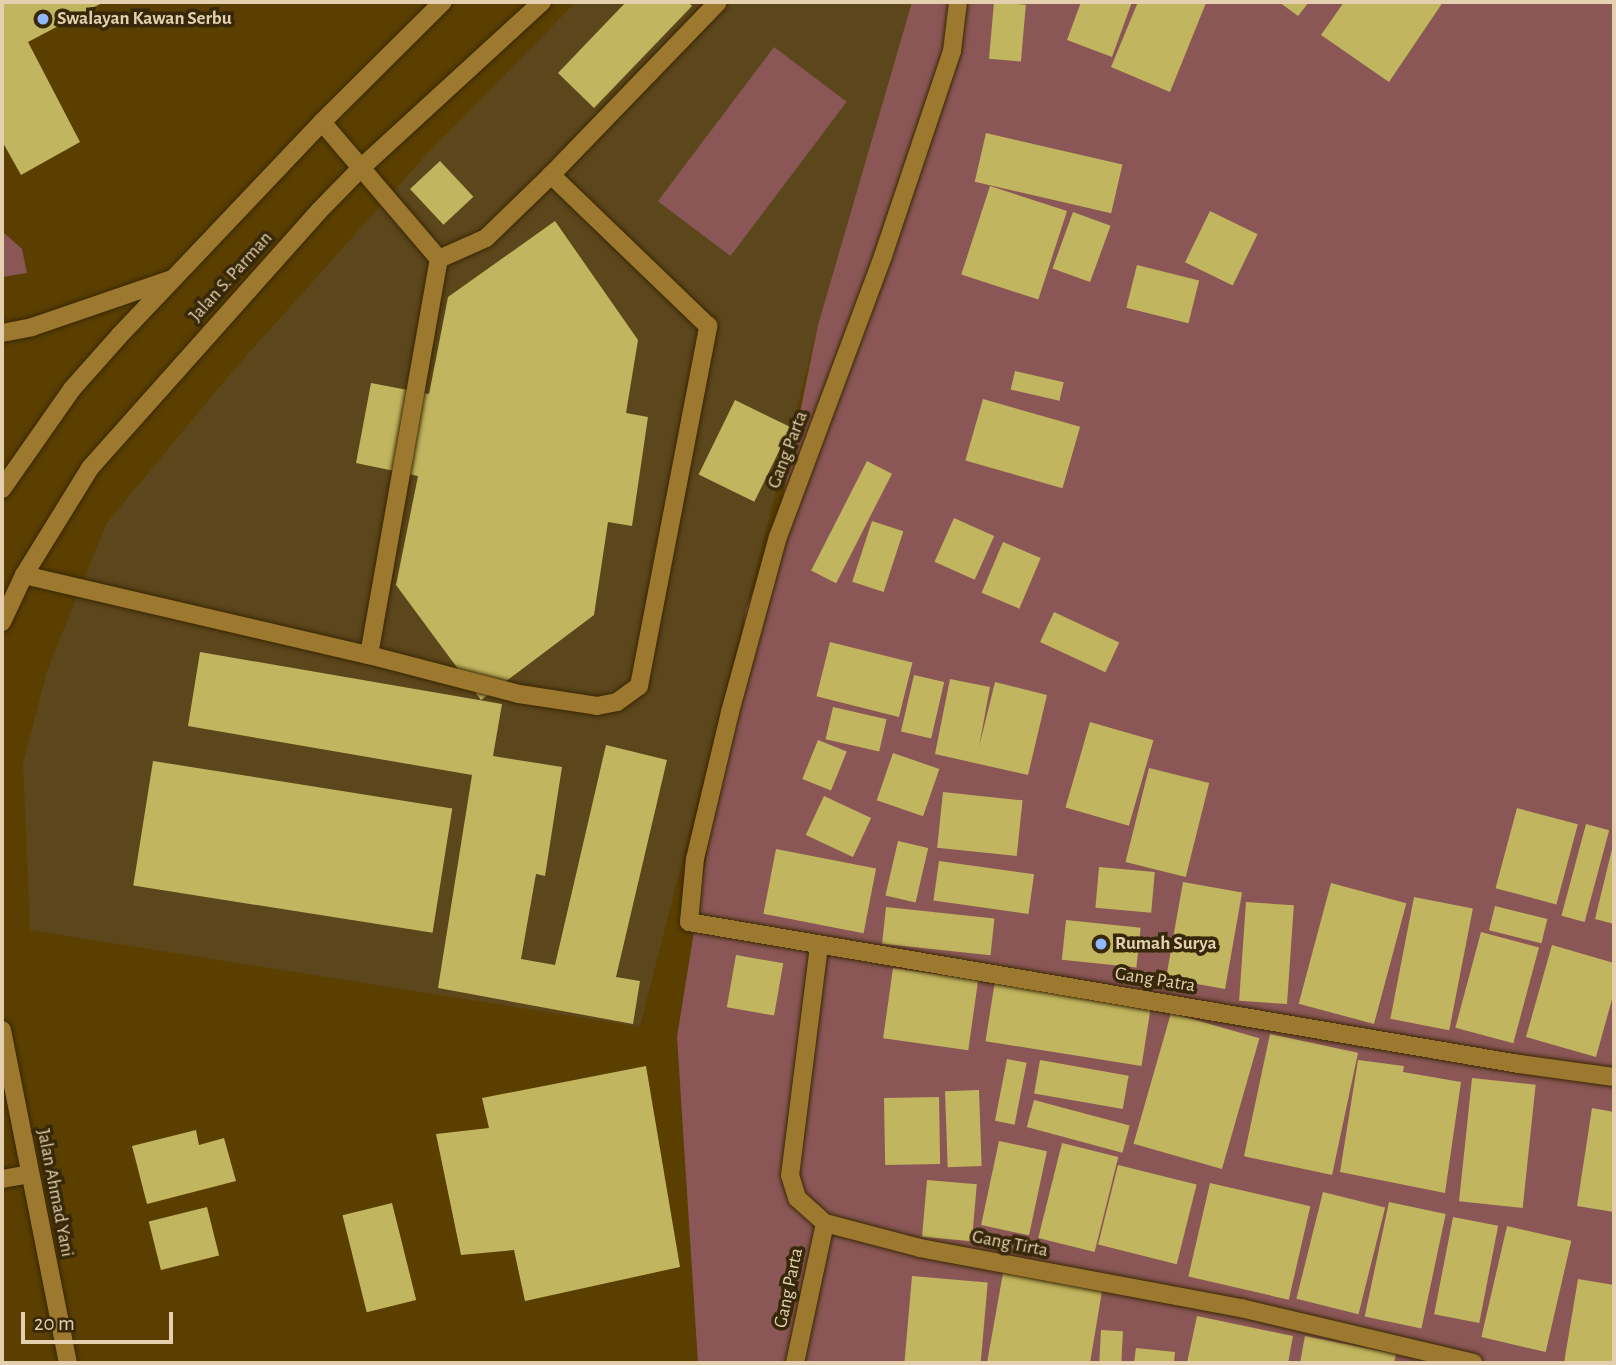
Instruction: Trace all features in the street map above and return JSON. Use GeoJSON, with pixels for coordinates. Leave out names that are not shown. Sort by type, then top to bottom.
{"type":"FeatureCollection","features":[{"type":"Feature","properties":{"kind":"main road","name":"Jalan S. Parman"},"geometry":{"type":"LineString","coordinates":[[2,489],[72,389],[322,122],[443,2]]}},
{"type":"Feature","properties":{"kind":"main road","name":"Jalan S. Parman"},"geometry":{"type":"LineString","coordinates":[[2,622],[24,575],[90,468],[242,295],[362,167],[542,2]]}},
{"type":"Feature","properties":{"kind":"main road"},"geometry":{"type":"LineString","coordinates":[[439,259],[486,238],[719,2]]}},
{"type":"Feature","properties":{"kind":"main road","name":"Gang Parta"},"geometry":{"type":"LineString","coordinates":[[689,922],[701,832],[730,712],[778,537],[888,243],[952,51],[958,2]]}},
{"type":"Feature","properties":{"kind":"main road"},"geometry":{"type":"LineString","coordinates":[[322,122],[439,259],[369,655]]}},
{"type":"Feature","properties":{"kind":"main road"},"geometry":{"type":"LineString","coordinates":[[24,575],[369,655],[519,694],[597,706],[617,702],[639,686],[708,326],[551,175]]}},
{"type":"Feature","properties":{"kind":"main road"},"geometry":{"type":"LineString","coordinates":[[2,333],[32,327],[178,277]]}},
{"type":"Feature","properties":{"kind":"main road","name":"Gang Patra"},"geometry":{"type":"LineString","coordinates":[[689,922],[1519,1064],[1614,1077]]}},
{"type":"Feature","properties":{"kind":"main road","name":"Gang Tirta"},"geometry":{"type":"LineString","coordinates":[[819,946],[790,1175],[797,1199],[825,1223],[920,1248],[1241,1308],[1474,1363]]}},
{"type":"Feature","properties":{"kind":"main road","name":"Jalan Ahmad Yani"},"geometry":{"type":"LineString","coordinates":[[2,1030],[68,1363]]}},
{"type":"Feature","properties":{"kind":"main road"},"geometry":{"type":"LineString","coordinates":[[2,1179],[30,1174]]}},
{"type":"Feature","properties":{"kind":"main road","name":"Gang Parta"},"geometry":{"type":"LineString","coordinates":[[795,1363],[825,1223]]}},
{"type":"Feature","properties":{"kind":"shaded area"},"geometry":{"type":"Polygon","coordinates":[[[576,2],[912,2],[818,325],[640,1027],[30,930],[23,763],[47,671],[106,524],[231,373],[424,157],[576,2]]]}},
{"type":"Feature","properties":{"kind":"shaded area"},"geometry":{"type":"Polygon","coordinates":[[[912,2],[1614,2],[1614,1363],[698,1363],[677,1037],[746,609],[775,534],[818,325],[912,2]]]}},
{"type":"Feature","properties":{"kind":"shaded area"},"geometry":{"type":"Polygon","coordinates":[[[774,47],[847,102],[731,256],[658,201],[774,47]]]}},
{"type":"Feature","properties":{"kind":"shaded area"},"geometry":{"type":"Polygon","coordinates":[[[2,231],[22,249],[27,273],[2,277],[2,231]]]}},
{"type":"Feature","properties":{"kind":"building"},"geometry":{"type":"Polygon","coordinates":[[[2,2],[104,2],[28,42],[80,142],[21,175],[2,141],[2,2]]]}},
{"type":"Feature","properties":{"kind":"building"},"geometry":{"type":"Polygon","coordinates":[[[626,2],[688,2],[692,6],[594,108],[558,73],[626,2]]]}},
{"type":"Feature","properties":{"kind":"building"},"geometry":{"type":"Polygon","coordinates":[[[994,2],[1026,5],[1021,62],[989,59],[994,2]]]}},
{"type":"Feature","properties":{"kind":"building"},"geometry":{"type":"Polygon","coordinates":[[[1081,2],[1132,2],[1112,57],[1067,40],[1081,2]]]}},
{"type":"Feature","properties":{"kind":"building"},"geometry":{"type":"Polygon","coordinates":[[[1138,2],[1206,3],[1170,92],[1111,67],[1138,2]]]}},
{"type":"Feature","properties":{"kind":"building"},"geometry":{"type":"Polygon","coordinates":[[[1279,2],[1309,2],[1298,16],[1279,2]]]}},
{"type":"Feature","properties":{"kind":"building"},"geometry":{"type":"Polygon","coordinates":[[[1344,2],[1443,2],[1389,82],[1321,35],[1344,2]]]}},
{"type":"Feature","properties":{"kind":"building"},"geometry":{"type":"Polygon","coordinates":[[[986,133],[1122,164],[1111,213],[975,182],[986,133]]]}},
{"type":"Feature","properties":{"kind":"building"},"geometry":{"type":"Polygon","coordinates":[[[440,161],[473,197],[443,225],[410,189],[440,161]]]}},
{"type":"Feature","properties":{"kind":"building"},"geometry":{"type":"Polygon","coordinates":[[[990,186],[1067,211],[1038,299],[961,274],[990,186]]]}},
{"type":"Feature","properties":{"kind":"building"},"geometry":{"type":"Polygon","coordinates":[[[1210,211],[1258,234],[1233,285],[1185,262],[1210,211]]]}},
{"type":"Feature","properties":{"kind":"building"},"geometry":{"type":"Polygon","coordinates":[[[1073,212],[1111,226],[1090,282],[1052,268],[1073,212]]]}},
{"type":"Feature","properties":{"kind":"building"},"geometry":{"type":"Polygon","coordinates":[[[555,221],[638,340],[626,413],[648,417],[632,526],[608,522],[594,615],[481,700],[396,585],[418,476],[356,463],[371,383],[429,394],[448,297],[555,221]]]}},
{"type":"Feature","properties":{"kind":"building"},"geometry":{"type":"Polygon","coordinates":[[[1137,265],[1199,280],[1188,323],[1126,308],[1137,265]]]}},
{"type":"Feature","properties":{"kind":"building"},"geometry":{"type":"Polygon","coordinates":[[[1015,371],[1064,382],[1059,401],[1011,390],[1015,371]]]}},
{"type":"Feature","properties":{"kind":"building"},"geometry":{"type":"Polygon","coordinates":[[[983,399],[1080,427],[1062,488],[965,461],[983,399]]]}},
{"type":"Feature","properties":{"kind":"building"},"geometry":{"type":"Polygon","coordinates":[[[735,400],[791,427],[754,502],[699,475],[735,400]]]}},
{"type":"Feature","properties":{"kind":"building"},"geometry":{"type":"Polygon","coordinates":[[[867,461],[892,474],[836,583],[811,571],[867,461]]]}},
{"type":"Feature","properties":{"kind":"building"},"geometry":{"type":"Polygon","coordinates":[[[954,518],[994,536],[975,580],[934,562],[954,518]]]}},
{"type":"Feature","properties":{"kind":"building"},"geometry":{"type":"Polygon","coordinates":[[[872,521],[903,531],[884,592],[852,582],[872,521]]]}},
{"type":"Feature","properties":{"kind":"building"},"geometry":{"type":"Polygon","coordinates":[[[1003,542],[1041,558],[1019,609],[982,593],[1003,542]]]}},
{"type":"Feature","properties":{"kind":"building"},"geometry":{"type":"Polygon","coordinates":[[[1054,612],[1119,642],[1105,672],[1040,642],[1054,612]]]}},
{"type":"Feature","properties":{"kind":"building"},"geometry":{"type":"Polygon","coordinates":[[[830,642],[912,663],[899,717],[816,696],[830,642]]]}},
{"type":"Feature","properties":{"kind":"building"},"geometry":{"type":"Polygon","coordinates":[[[200,652],[502,704],[493,756],[562,767],[545,876],[536,874],[521,959],[555,965],[606,745],[667,760],[616,977],[640,981],[633,1024],[438,988],[472,775],[188,726],[200,652]]]}},
{"type":"Feature","properties":{"kind":"building"},"geometry":{"type":"Polygon","coordinates":[[[914,675],[944,682],[931,738],[901,732],[914,675]]]}},
{"type":"Feature","properties":{"kind":"building"},"geometry":{"type":"Polygon","coordinates":[[[950,679],[990,687],[979,747],[995,682],[1047,695],[1028,775],[935,754],[950,679]]]}},
{"type":"Feature","properties":{"kind":"building"},"geometry":{"type":"Polygon","coordinates":[[[833,707],[887,719],[879,752],[826,739],[833,707]]]}},
{"type":"Feature","properties":{"kind":"building"},"geometry":{"type":"Polygon","coordinates":[[[1090,722],[1153,740],[1129,826],[1065,808],[1090,722]]]}},
{"type":"Feature","properties":{"kind":"building"},"geometry":{"type":"Polygon","coordinates":[[[818,740],[847,752],[831,791],[802,779],[818,740]]]}},
{"type":"Feature","properties":{"kind":"building"},"geometry":{"type":"Polygon","coordinates":[[[893,753],[939,769],[923,816],[877,800],[893,753]]]}},
{"type":"Feature","properties":{"kind":"building"},"geometry":{"type":"Polygon","coordinates":[[[153,761],[452,808],[433,933],[133,885],[153,761]]]}},
{"type":"Feature","properties":{"kind":"building"},"geometry":{"type":"Polygon","coordinates":[[[1149,768],[1209,783],[1186,877],[1126,862],[1149,768]]]}},
{"type":"Feature","properties":{"kind":"building"},"geometry":{"type":"Polygon","coordinates":[[[943,792],[1023,800],[1017,856],[937,848],[943,792]]]}},
{"type":"Feature","properties":{"kind":"building"},"geometry":{"type":"Polygon","coordinates":[[[824,796],[871,818],[853,857],[806,835],[824,796]]]}},
{"type":"Feature","properties":{"kind":"building"},"geometry":{"type":"Polygon","coordinates":[[[1517,808],[1578,824],[1556,904],[1496,888],[1517,808]]]}},
{"type":"Feature","properties":{"kind":"building"},"geometry":{"type":"Polygon","coordinates":[[[1586,824],[1609,830],[1585,922],[1561,916],[1586,824]]]}},
{"type":"Feature","properties":{"kind":"building"},"geometry":{"type":"Polygon","coordinates":[[[898,841],[928,848],[916,903],[885,896],[898,841]]]}},
{"type":"Feature","properties":{"kind":"building"},"geometry":{"type":"Polygon","coordinates":[[[1614,845],[1614,924],[1595,919],[1614,845]]]}},
{"type":"Feature","properties":{"kind":"building"},"geometry":{"type":"Polygon","coordinates":[[[776,849],[876,868],[864,933],[763,914],[776,849]]]}},
{"type":"Feature","properties":{"kind":"building"},"geometry":{"type":"Polygon","coordinates":[[[939,861],[1034,874],[1028,914],[933,901],[939,861]]]}},
{"type":"Feature","properties":{"kind":"building"},"geometry":{"type":"Polygon","coordinates":[[[1099,867],[1155,872],[1151,913],[1095,908],[1099,867]]]}},
{"type":"Feature","properties":{"kind":"building"},"geometry":{"type":"Polygon","coordinates":[[[1183,882],[1242,892],[1225,989],[1166,979],[1183,882]]]}},
{"type":"Feature","properties":{"kind":"building"},"geometry":{"type":"Polygon","coordinates":[[[1331,883],[1406,903],[1374,1024],[1299,1004],[1331,883]]]}},
{"type":"Feature","properties":{"kind":"building"},"geometry":{"type":"Polygon","coordinates":[[[1414,897],[1473,908],[1449,1030],[1390,1019],[1414,897]]]}},
{"type":"Feature","properties":{"kind":"building"},"geometry":{"type":"Polygon","coordinates":[[[1246,902],[1294,905],[1287,1004],[1239,1001],[1246,902]]]}},
{"type":"Feature","properties":{"kind":"building"},"geometry":{"type":"Polygon","coordinates":[[[1495,906],[1547,919],[1541,943],[1489,930],[1495,906]]]}},
{"type":"Feature","properties":{"kind":"building"},"geometry":{"type":"Polygon","coordinates":[[[886,907],[994,918],[991,955],[882,944],[886,907]]]}},
{"type":"Feature","properties":{"kind":"building","name":"Rumah Surya"},"geometry":{"type":"Polygon","coordinates":[[[1066,920],[1141,928],[1136,968],[1062,960],[1066,920]]]}},
{"type":"Feature","properties":{"kind":"building"},"geometry":{"type":"Polygon","coordinates":[[[1481,932],[1539,948],[1513,1043],[1455,1028],[1481,932]]]}},
{"type":"Feature","properties":{"kind":"building"},"geometry":{"type":"Polygon","coordinates":[[[1552,945],[1614,963],[1614,992],[1596,1057],[1526,1037],[1552,945]]]}},
{"type":"Feature","properties":{"kind":"building"},"geometry":{"type":"Polygon","coordinates":[[[736,955],[783,963],[774,1016],[727,1007],[736,955]]]}},
{"type":"Feature","properties":{"kind":"building"},"geometry":{"type":"Polygon","coordinates":[[[893,968],[978,980],[968,1050],[883,1038],[893,968]]]}},
{"type":"Feature","properties":{"kind":"building"},"geometry":{"type":"Polygon","coordinates":[[[995,981],[1151,1006],[1142,1066],[985,1041],[995,981]]]}},
{"type":"Feature","properties":{"kind":"building"},"geometry":{"type":"Polygon","coordinates":[[[1171,1013],[1259,1038],[1222,1169],[1134,1144],[1171,1013]]]}},
{"type":"Feature","properties":{"kind":"building"},"geometry":{"type":"Polygon","coordinates":[[[1270,1034],[1358,1053],[1332,1175],[1244,1156],[1270,1034]]]}},
{"type":"Feature","properties":{"kind":"building"},"geometry":{"type":"Polygon","coordinates":[[[1007,1059],[1027,1063],[1015,1125],[995,1121],[1007,1059]]]}},
{"type":"Feature","properties":{"kind":"building"},"geometry":{"type":"Polygon","coordinates":[[[1040,1060],[1129,1076],[1123,1109],[1034,1093],[1040,1060]]]}},
{"type":"Feature","properties":{"kind":"building"},"geometry":{"type":"Polygon","coordinates":[[[1358,1060],[1404,1066],[1403,1072],[1461,1082],[1445,1193],[1340,1172],[1358,1060]]]}},
{"type":"Feature","properties":{"kind":"building"},"geometry":{"type":"Polygon","coordinates":[[[646,1066],[680,1267],[525,1301],[514,1250],[461,1255],[436,1134],[489,1128],[482,1098],[646,1066]]]}},
{"type":"Feature","properties":{"kind":"building"},"geometry":{"type":"Polygon","coordinates":[[[1472,1078],[1536,1085],[1523,1208],[1459,1201],[1472,1078]]]}},
{"type":"Feature","properties":{"kind":"building"},"geometry":{"type":"Polygon","coordinates":[[[979,1090],[982,1166],[948,1167],[945,1091],[979,1090]]]}},
{"type":"Feature","properties":{"kind":"building"},"geometry":{"type":"Polygon","coordinates":[[[939,1097],[940,1164],[885,1165],[884,1098],[939,1097]]]}},
{"type":"Feature","properties":{"kind":"building"},"geometry":{"type":"Polygon","coordinates":[[[1034,1100],[1130,1126],[1122,1153],[1027,1127],[1034,1100]]]}},
{"type":"Feature","properties":{"kind":"building"},"geometry":{"type":"Polygon","coordinates":[[[1592,1108],[1614,1112],[1614,1212],[1577,1206],[1592,1108]]]}},
{"type":"Feature","properties":{"kind":"building"},"geometry":{"type":"Polygon","coordinates":[[[196,1130],[199,1145],[224,1138],[236,1181],[147,1204],[132,1146],[196,1130]]]}},
{"type":"Feature","properties":{"kind":"building"},"geometry":{"type":"Polygon","coordinates":[[[999,1141],[1047,1151],[1029,1235],[981,1225],[999,1141]]]}},
{"type":"Feature","properties":{"kind":"building"},"geometry":{"type":"Polygon","coordinates":[[[1062,1143],[1118,1157],[1095,1252],[1038,1238],[1062,1143]]]}},
{"type":"Feature","properties":{"kind":"building"},"geometry":{"type":"Polygon","coordinates":[[[1118,1165],[1197,1185],[1177,1264],[1098,1245],[1118,1165]]]}},
{"type":"Feature","properties":{"kind":"building"},"geometry":{"type":"Polygon","coordinates":[[[927,1180],[977,1184],[972,1241],[922,1237],[927,1180]]]}},
{"type":"Feature","properties":{"kind":"building"},"geometry":{"type":"Polygon","coordinates":[[[1210,1183],[1310,1206],[1289,1300],[1188,1277],[1210,1183]]]}},
{"type":"Feature","properties":{"kind":"building"},"geometry":{"type":"Polygon","coordinates":[[[1323,1192],[1385,1207],[1358,1314],[1296,1299],[1323,1192]]]}},
{"type":"Feature","properties":{"kind":"building"},"geometry":{"type":"Polygon","coordinates":[[[1389,1202],[1446,1214],[1421,1329],[1365,1316],[1389,1202]]]}},
{"type":"Feature","properties":{"kind":"building"},"geometry":{"type":"Polygon","coordinates":[[[392,1203],[416,1300],[367,1312],[343,1215],[392,1203]]]}},
{"type":"Feature","properties":{"kind":"building"},"geometry":{"type":"Polygon","coordinates":[[[207,1207],[219,1256],[161,1270],[149,1222],[207,1207]]]}},
{"type":"Feature","properties":{"kind":"building"},"geometry":{"type":"Polygon","coordinates":[[[1453,1217],[1498,1226],[1479,1323],[1434,1314],[1453,1217]]]}},
{"type":"Feature","properties":{"kind":"building"},"geometry":{"type":"Polygon","coordinates":[[[1507,1226],[1571,1241],[1546,1352],[1481,1337],[1507,1226]]]}},
{"type":"Feature","properties":{"kind":"building"},"geometry":{"type":"Polygon","coordinates":[[[1003,1273],[1102,1291],[1090,1363],[987,1363],[1003,1273]]]}},
{"type":"Feature","properties":{"kind":"building"},"geometry":{"type":"Polygon","coordinates":[[[912,1276],[988,1283],[981,1363],[904,1363],[912,1276]]]}},
{"type":"Feature","properties":{"kind":"building"},"geometry":{"type":"Polygon","coordinates":[[[1578,1279],[1614,1285],[1614,1363],[1564,1363],[1578,1279]]]}},
{"type":"Feature","properties":{"kind":"building"},"geometry":{"type":"Polygon","coordinates":[[[1197,1316],[1293,1336],[1288,1363],[1187,1363],[1197,1316]]]}},
{"type":"Feature","properties":{"kind":"building"},"geometry":{"type":"Polygon","coordinates":[[[1101,1330],[1123,1331],[1121,1363],[1099,1363],[1101,1330]]]}},
{"type":"Feature","properties":{"kind":"building"},"geometry":{"type":"Polygon","coordinates":[[[1305,1336],[1396,1354],[1394,1363],[1300,1363],[1305,1336]]]}},
{"type":"Feature","properties":{"kind":"building"},"geometry":{"type":"Polygon","coordinates":[[[1136,1348],[1175,1352],[1174,1363],[1134,1363],[1136,1348]]]}},
{"type":"Feature","properties":{"kind":"place","name":"Swalayan Kawan Serbu"},"geometry":{"type":"Point","coordinates":[43,19]}},
{"type":"Feature","properties":{"kind":"place","name":"Rumah Surya"},"geometry":{"type":"Point","coordinates":[1101,944]}}]}
